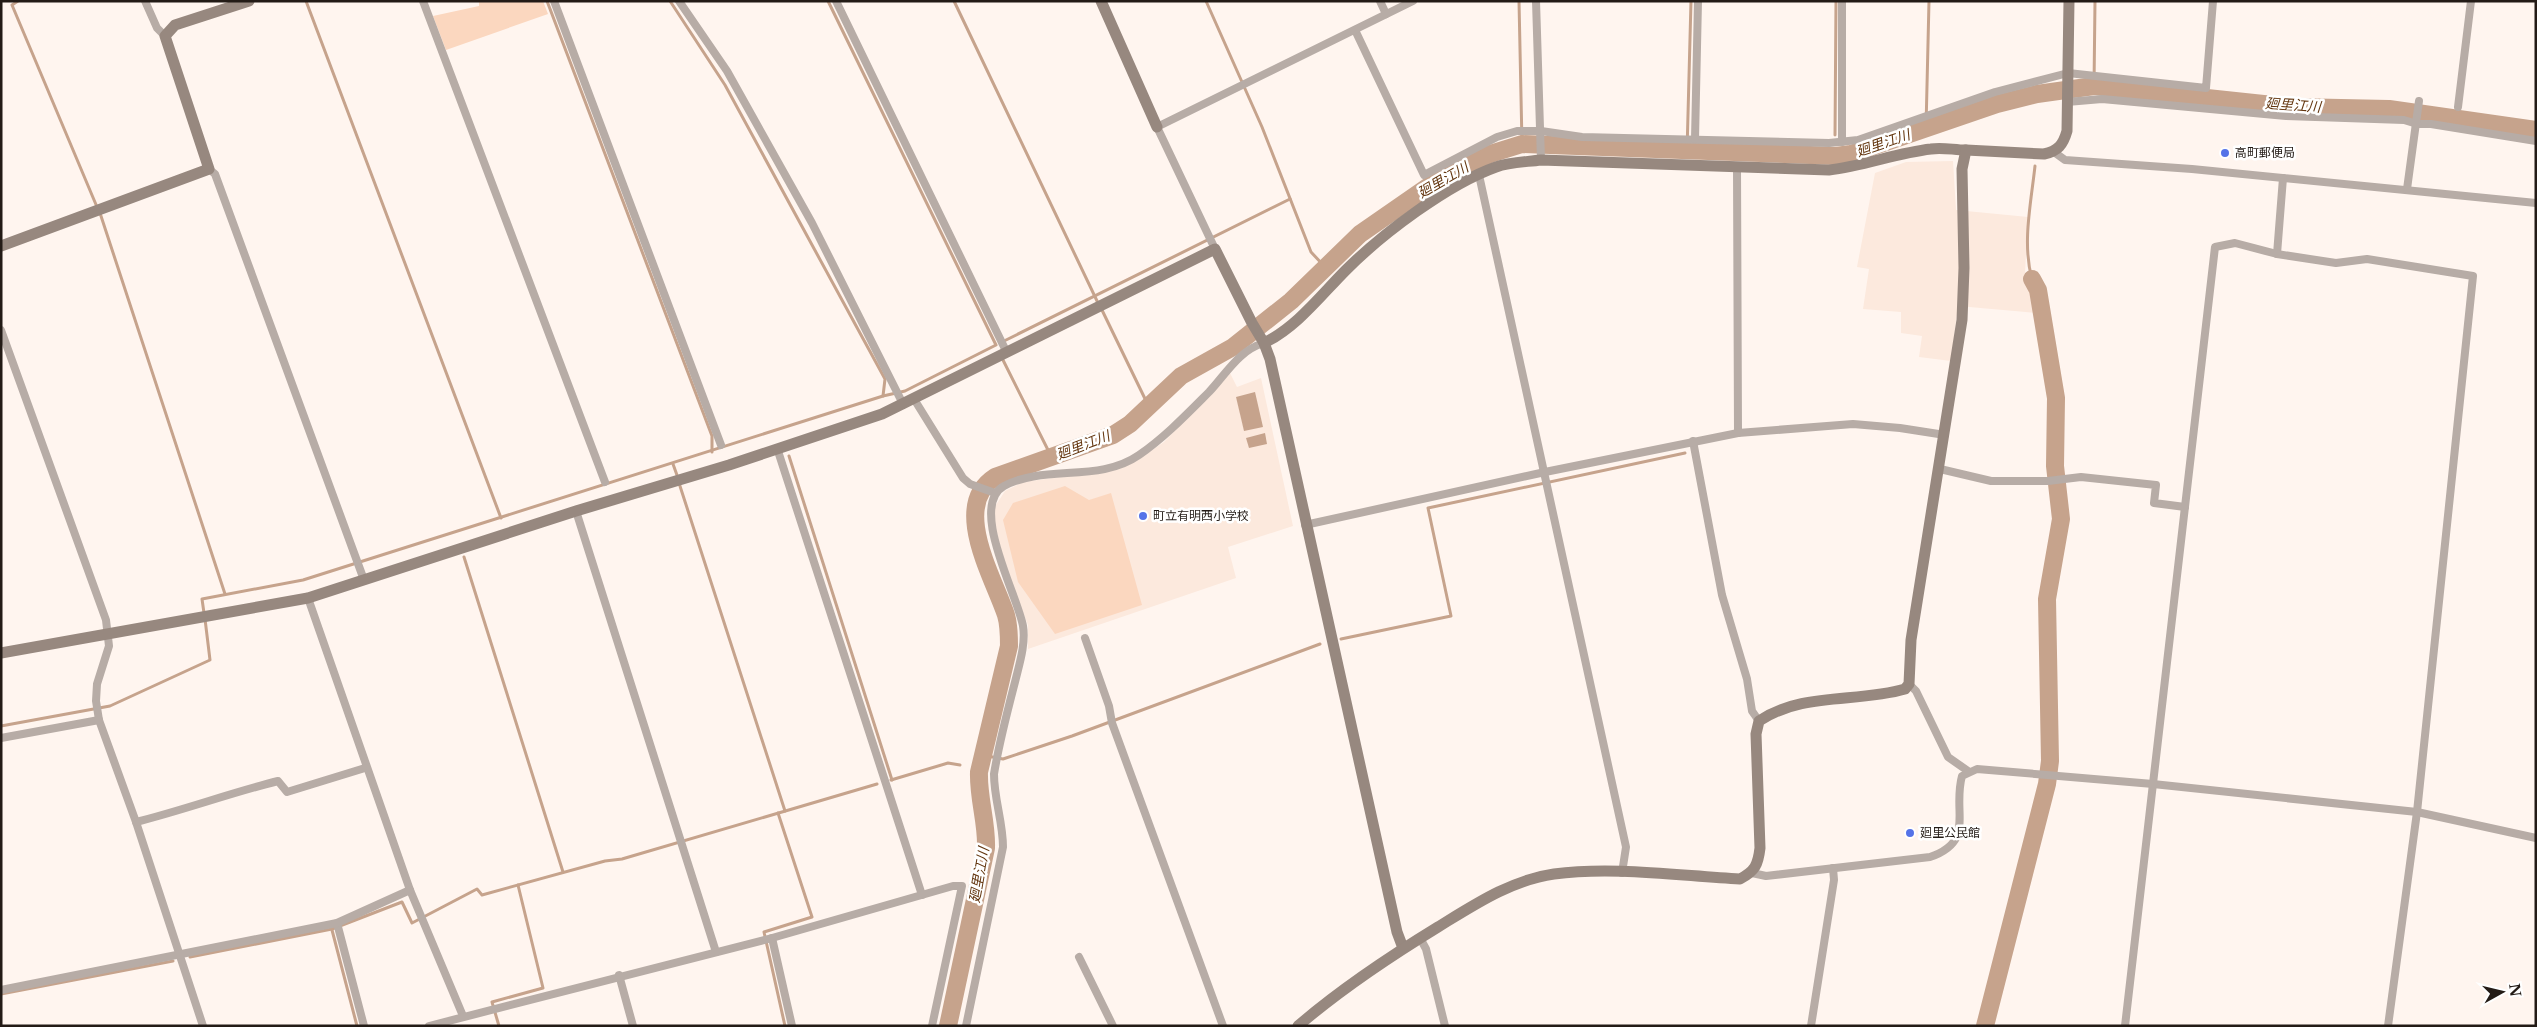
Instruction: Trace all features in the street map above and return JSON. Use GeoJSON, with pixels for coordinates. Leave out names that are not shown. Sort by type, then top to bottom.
{"type":"FeatureCollection","features":[{"type":"Feature","properties":{"kind":"street"},"geometry":{"type":"LineString","coordinates":[[145,1],[157,28],[165,36],[209,169],[215,174],[364,580]]}},
{"type":"Feature","properties":{"kind":"street"},"geometry":{"type":"LineString","coordinates":[[165,36],[175,25],[249,1]]}},
{"type":"Feature","properties":{"kind":"street"},"geometry":{"type":"LineString","coordinates":[[423,1],[605,482]]}},
{"type":"Feature","properties":{"kind":"street"},"geometry":{"type":"LineString","coordinates":[[554,1],[721,445]]}},
{"type":"Feature","properties":{"kind":"street"},"geometry":{"type":"LineString","coordinates":[[679,1],[727,71],[812,223],[899,397]]}},
{"type":"Feature","properties":{"kind":"street"},"geometry":{"type":"LineString","coordinates":[[836,1],[1002,350]]}},
{"type":"Feature","properties":{"kind":"street"},"geometry":{"type":"LineString","coordinates":[[1101,1],[1157,127],[1252,323],[1263,340],[1270,359],[1396,932],[1403,948]]}},
{"type":"Feature","properties":{"kind":"street"},"geometry":{"type":"LineString","coordinates":[[1380,1],[1386,14]]}},
{"type":"Feature","properties":{"kind":"street"},"geometry":{"type":"LineString","coordinates":[[1157,127],[1413,1]]}},
{"type":"Feature","properties":{"kind":"street"},"geometry":{"type":"LineString","coordinates":[[1536,1],[1541,157]]}},
{"type":"Feature","properties":{"kind":"street"},"geometry":{"type":"LineString","coordinates":[[1690,139],[1698,1]]}},
{"type":"Feature","properties":{"kind":"street"},"geometry":{"type":"LineString","coordinates":[[1842,1],[1842,142]]}},
{"type":"Feature","properties":{"kind":"street"},"geometry":{"type":"LineString","coordinates":[[966,1026],[1003,847],[1003,833],[994,791],[996,762],[1024,637],[1018,607],[1003,570],[992,525],[991,502],[995,493],[1023,478],[1096,471],[1117,466],[1138,456],[1162,437],[1210,391],[1230,366],[1254,346],[1263,340],[1275,337],[1295,322],[1379,239],[1424,207],[1496,167],[1541,157],[1829,170],[1858,167],[1901,154],[1933,148],[2044,154],[2054,152],[2064,142],[2068,102],[2069,1]]}},
{"type":"Feature","properties":{"kind":"street"},"geometry":{"type":"LineString","coordinates":[[1355,30],[1424,175],[1497,137],[1521,131],[1582,137],[1842,142],[1858,140],[1995,92],[2068,73],[2094,75],[2134,82],[2206,88],[2213,1]]}},
{"type":"Feature","properties":{"kind":"street"},"geometry":{"type":"LineString","coordinates":[[2458,108],[2471,1]]}},
{"type":"Feature","properties":{"kind":"street"},"geometry":{"type":"LineString","coordinates":[[2068,102],[2102,99],[2127,100],[2286,116],[2404,120],[2417,124],[2432,124],[2536,141]]}},
{"type":"Feature","properties":{"kind":"street"},"geometry":{"type":"LineString","coordinates":[[2407,189],[2419,101]]}},
{"type":"Feature","properties":{"kind":"street"},"geometry":{"type":"LineString","coordinates":[[1298,1026],[1311,1022],[1356,979],[1403,948],[1483,900],[1517,883],[1561,873],[1586,871],[1740,879],[1752,873],[1758,863],[1760,848],[1756,734],[1759,721],[1775,711],[1794,705],[1906,690],[1909,684],[1911,640],[1940,469],[1962,320],[1964,268],[1962,169],[1966,150]]}},
{"type":"Feature","properties":{"kind":"street"},"geometry":{"type":"LineString","coordinates":[[2054,152],[2065,160],[2407,189],[2536,203]]}},
{"type":"Feature","properties":{"kind":"street"},"geometry":{"type":"LineString","coordinates":[[1737,167],[1738,433]]}},
{"type":"Feature","properties":{"kind":"street"},"geometry":{"type":"LineString","coordinates":[[1,246],[209,169]]}},
{"type":"Feature","properties":{"kind":"street"},"geometry":{"type":"LineString","coordinates":[[1479,175],[1626,847],[1622,873]]}},
{"type":"Feature","properties":{"kind":"street"},"geometry":{"type":"LineString","coordinates":[[2277,254],[2283,178]]}},
{"type":"Feature","properties":{"kind":"street"},"geometry":{"type":"LineString","coordinates":[[899,397],[914,399],[1002,350],[1100,307],[1212,242]]}},
{"type":"Feature","properties":{"kind":"street"},"geometry":{"type":"LineString","coordinates":[[2125,1026],[2215,247],[2235,243],[2277,254],[2336,263],[2367,259],[2473,276],[2417,812],[2388,1026]]}},
{"type":"Feature","properties":{"kind":"street"},"geometry":{"type":"LineString","coordinates":[[1,330],[106,620],[108,646],[98,684],[96,701],[99,718],[136,822],[203,1026]]}},
{"type":"Feature","properties":{"kind":"street"},"geometry":{"type":"LineString","coordinates":[[1,653],[308,598],[882,414],[899,397]]}},
{"type":"Feature","properties":{"kind":"street"},"geometry":{"type":"LineString","coordinates":[[914,399],[963,478],[970,484],[995,493]]}},
{"type":"Feature","properties":{"kind":"street"},"geometry":{"type":"LineString","coordinates":[[1305,525],[1545,472],[1738,433],[1853,424],[1900,428],[1945,435]]}},
{"type":"Feature","properties":{"kind":"street"},"geometry":{"type":"LineString","coordinates":[[1693,441],[1722,594],[1746,679],[1752,711],[1759,721]]}},
{"type":"Feature","properties":{"kind":"street"},"geometry":{"type":"LineString","coordinates":[[777,448],[922,895]]}},
{"type":"Feature","properties":{"kind":"street"},"geometry":{"type":"LineString","coordinates":[[1940,469],[1991,480],[2048,481],[2081,477],[2156,485],[2154,503],[2185,507]]}},
{"type":"Feature","properties":{"kind":"street"},"geometry":{"type":"LineString","coordinates":[[576,511],[716,952]]}},
{"type":"Feature","properties":{"kind":"street"},"geometry":{"type":"LineString","coordinates":[[308,598],[365,768],[410,890],[463,1016]]}},
{"type":"Feature","properties":{"kind":"street"},"geometry":{"type":"LineString","coordinates":[[1085,638],[1111,720],[1223,1026]]}},
{"type":"Feature","properties":{"kind":"street"},"geometry":{"type":"LineString","coordinates":[[1909,684],[1916,691],[1948,757],[1968,771]]}},
{"type":"Feature","properties":{"kind":"street"},"geometry":{"type":"LineString","coordinates":[[1,738],[99,718]]}},
{"type":"Feature","properties":{"kind":"street"},"geometry":{"type":"LineString","coordinates":[[136,822],[187,809],[227,793],[278,781],[287,792],[365,768]]}},
{"type":"Feature","properties":{"kind":"street"},"geometry":{"type":"LineString","coordinates":[[1752,873],[1766,876],[1930,857],[1946,852],[1956,842],[1960,827],[1959,788],[1962,776],[1968,771],[1977,769],[2057,774],[2417,812],[2536,838]]}},
{"type":"Feature","properties":{"kind":"street"},"geometry":{"type":"LineString","coordinates":[[1811,1026],[1834,880],[1833,868]]}},
{"type":"Feature","properties":{"kind":"street"},"geometry":{"type":"LineString","coordinates":[[429,1026],[619,975],[768,939],[953,886],[962,886],[932,1026]]}},
{"type":"Feature","properties":{"kind":"street"},"geometry":{"type":"LineString","coordinates":[[1,990],[338,926],[410,890]]}},
{"type":"Feature","properties":{"kind":"street"},"geometry":{"type":"LineString","coordinates":[[338,926],[364,1026]]}},
{"type":"Feature","properties":{"kind":"street"},"geometry":{"type":"LineString","coordinates":[[1420,938],[1426,949],[1445,1026]]}},
{"type":"Feature","properties":{"kind":"street"},"geometry":{"type":"LineString","coordinates":[[768,939],[792,1026]]}},
{"type":"Feature","properties":{"kind":"street"},"geometry":{"type":"LineString","coordinates":[[1079,957],[1114,1026]]}},
{"type":"Feature","properties":{"kind":"street"},"geometry":{"type":"LineString","coordinates":[[619,975],[633,1026]]}},
{"type":"Feature","properties":{"kind":"shaded area"},"geometry":{"type":"Polygon","coordinates":[[[479,1],[543,1],[548,14],[446,50],[433,16],[479,6],[479,1]]]}},
{"type":"Feature","properties":{"kind":"shaded area"},"geometry":{"type":"Polygon","coordinates":[[[1953,161],[1956,210],[2028,217],[2025,273],[2035,292],[2037,313],[1958,306],[1951,361],[1919,357],[1922,336],[1901,333],[1901,312],[1863,309],[1869,269],[1857,267],[1875,173],[1906,162],[1953,161]]]}},
{"type":"Feature","properties":{"kind":"shaded area","name":"町立有明西小学校"},"geometry":{"type":"Polygon","coordinates":[[[1230,373],[1237,387],[1261,378],[1293,526],[1228,547],[1236,578],[1028,649],[1028,625],[1006,570],[995,525],[994,508],[1005,491],[1023,482],[1119,469],[1139,459],[1164,442],[1230,373]]]}},
{"type":"Feature","properties":{"kind":"shaded area"},"geometry":{"type":"Polygon","coordinates":[[[1255,392],[1263,427],[1244,431],[1236,397],[1255,392]]]}},
{"type":"Feature","properties":{"kind":"shaded area"},"geometry":{"type":"Polygon","coordinates":[[[1265,433],[1267,444],[1249,448],[1246,438],[1265,433]]]}},
{"type":"Feature","properties":{"kind":"shaded area"},"geometry":{"type":"Polygon","coordinates":[[[1065,486],[1089,500],[1111,493],[1142,605],[1055,634],[1018,582],[1003,520],[1013,503],[1065,486]]]}},
{"type":"Feature","properties":{"kind":"waterway"},"geometry":{"type":"LineString","coordinates":[[18,1],[12,5],[97,207]]}},
{"type":"Feature","properties":{"kind":"waterway"},"geometry":{"type":"LineString","coordinates":[[306,1],[501,518]]}},
{"type":"Feature","properties":{"kind":"waterway"},"geometry":{"type":"LineString","coordinates":[[547,1],[712,436],[712,452]]}},
{"type":"Feature","properties":{"kind":"waterway"},"geometry":{"type":"LineString","coordinates":[[670,1],[725,85],[885,379],[883,396]]}},
{"type":"Feature","properties":{"kind":"waterway"},"geometry":{"type":"LineString","coordinates":[[204,613],[202,599],[303,580],[883,396],[905,391],[996,345],[828,1]]}},
{"type":"Feature","properties":{"kind":"waterway"},"geometry":{"type":"LineString","coordinates":[[954,1],[1098,303]]}},
{"type":"Feature","properties":{"kind":"waterway"},"geometry":{"type":"LineString","coordinates":[[1206,1],[1262,127],[1311,252],[1325,267]]}},
{"type":"Feature","properties":{"kind":"waterway"},"geometry":{"type":"LineString","coordinates":[[1519,1],[1522,144]]}},
{"type":"Feature","properties":{"kind":"waterway"},"geometry":{"type":"LineString","coordinates":[[1687,152],[1691,1]]}},
{"type":"Feature","properties":{"kind":"waterway"},"geometry":{"type":"LineString","coordinates":[[1835,135],[1836,1]]}},
{"type":"Feature","properties":{"kind":"waterway"},"geometry":{"type":"LineString","coordinates":[[1926,128],[1929,1]]}},
{"type":"Feature","properties":{"kind":"waterway"},"geometry":{"type":"LineString","coordinates":[[2094,86],[2095,1]]}},
{"type":"Feature","properties":{"kind":"waterway","name":"廻里江川"},"geometry":{"type":"LineString","coordinates":[[948,1026],[986,848],[979,772],[1009,646],[1006,615],[979,543],[976,506],[982,490],[995,477],[1113,435],[1130,424],[1181,376],[1233,347],[1291,301],[1360,234],[1435,182],[1490,154],[1522,144],[1836,156],[1851,154],[1997,104],[2037,94],[2094,86],[2293,107],[2389,109],[2536,130]]}},
{"type":"Feature","properties":{"kind":"waterway","name":"廻里江川"},"geometry":{"type":"LineString","coordinates":[[1835,149],[1836,156]]}},
{"type":"Feature","properties":{"kind":"waterway"},"geometry":{"type":"LineString","coordinates":[[2032,279],[2029,266],[2028,238],[2035,166]]}},
{"type":"Feature","properties":{"kind":"waterway"},"geometry":{"type":"LineString","coordinates":[[1002,342],[1290,199]]}},
{"type":"Feature","properties":{"kind":"waterway"},"geometry":{"type":"LineString","coordinates":[[100,213],[225,594]]}},
{"type":"Feature","properties":{"kind":"waterway"},"geometry":{"type":"LineString","coordinates":[[1985,1026],[2047,784],[2050,761],[2047,599],[2061,519],[2055,466],[2056,398],[2038,290],[2032,279]]}},
{"type":"Feature","properties":{"kind":"waterway"},"geometry":{"type":"LineString","coordinates":[[1101,308],[1149,407]]}},
{"type":"Feature","properties":{"kind":"waterway"},"geometry":{"type":"LineString","coordinates":[[1002,358],[1051,456]]}},
{"type":"Feature","properties":{"kind":"waterway"},"geometry":{"type":"LineString","coordinates":[[1341,639],[1451,616],[1428,508],[1685,453]]}},
{"type":"Feature","properties":{"kind":"waterway"},"geometry":{"type":"LineString","coordinates":[[789,456],[892,780]]}},
{"type":"Feature","properties":{"kind":"waterway"},"geometry":{"type":"LineString","coordinates":[[673,464],[678,478]]}},
{"type":"Feature","properties":{"kind":"waterway"},"geometry":{"type":"LineString","coordinates":[[679,483],[785,811]]}},
{"type":"Feature","properties":{"kind":"waterway"},"geometry":{"type":"LineString","coordinates":[[464,557],[563,872]]}},
{"type":"Feature","properties":{"kind":"waterway"},"geometry":{"type":"LineString","coordinates":[[1,726],[110,706],[210,660],[205,619]]}},
{"type":"Feature","properties":{"kind":"waterway"},"geometry":{"type":"LineString","coordinates":[[982,755],[1003,759],[1072,736],[1320,644]]}},
{"type":"Feature","properties":{"kind":"waterway"},"geometry":{"type":"LineString","coordinates":[[891,780],[948,763],[960,765]]}},
{"type":"Feature","properties":{"kind":"waterway","name":"廻里江川"},"geometry":{"type":"LineString","coordinates":[[974,770],[979,772]]}},
{"type":"Feature","properties":{"kind":"waterway"},"geometry":{"type":"LineString","coordinates":[[190,957],[332,929],[402,902],[412,923],[477,889],[482,895],[605,861],[622,859],[877,784]]}},
{"type":"Feature","properties":{"kind":"waterway"},"geometry":{"type":"LineString","coordinates":[[778,813],[812,917],[764,932],[785,1026]]}},
{"type":"Feature","properties":{"kind":"waterway"},"geometry":{"type":"LineString","coordinates":[[499,1026],[492,1002],[543,988],[518,885]]}},
{"type":"Feature","properties":{"kind":"waterway"},"geometry":{"type":"LineString","coordinates":[[332,930],[357,1026]]}},
{"type":"Feature","properties":{"kind":"waterway"},"geometry":{"type":"LineString","coordinates":[[1,994],[173,961]]}},
{"type":"Feature","properties":{"kind":"place","name":"高町郵便局"},"geometry":{"type":"Point","coordinates":[2225,153]}},
{"type":"Feature","properties":{"kind":"place","name":"町立有明西小学校"},"geometry":{"type":"Point","coordinates":[1143,516]}},
{"type":"Feature","properties":{"kind":"place","name":"廻里公民館"},"geometry":{"type":"Point","coordinates":[1910,833]}}]}
